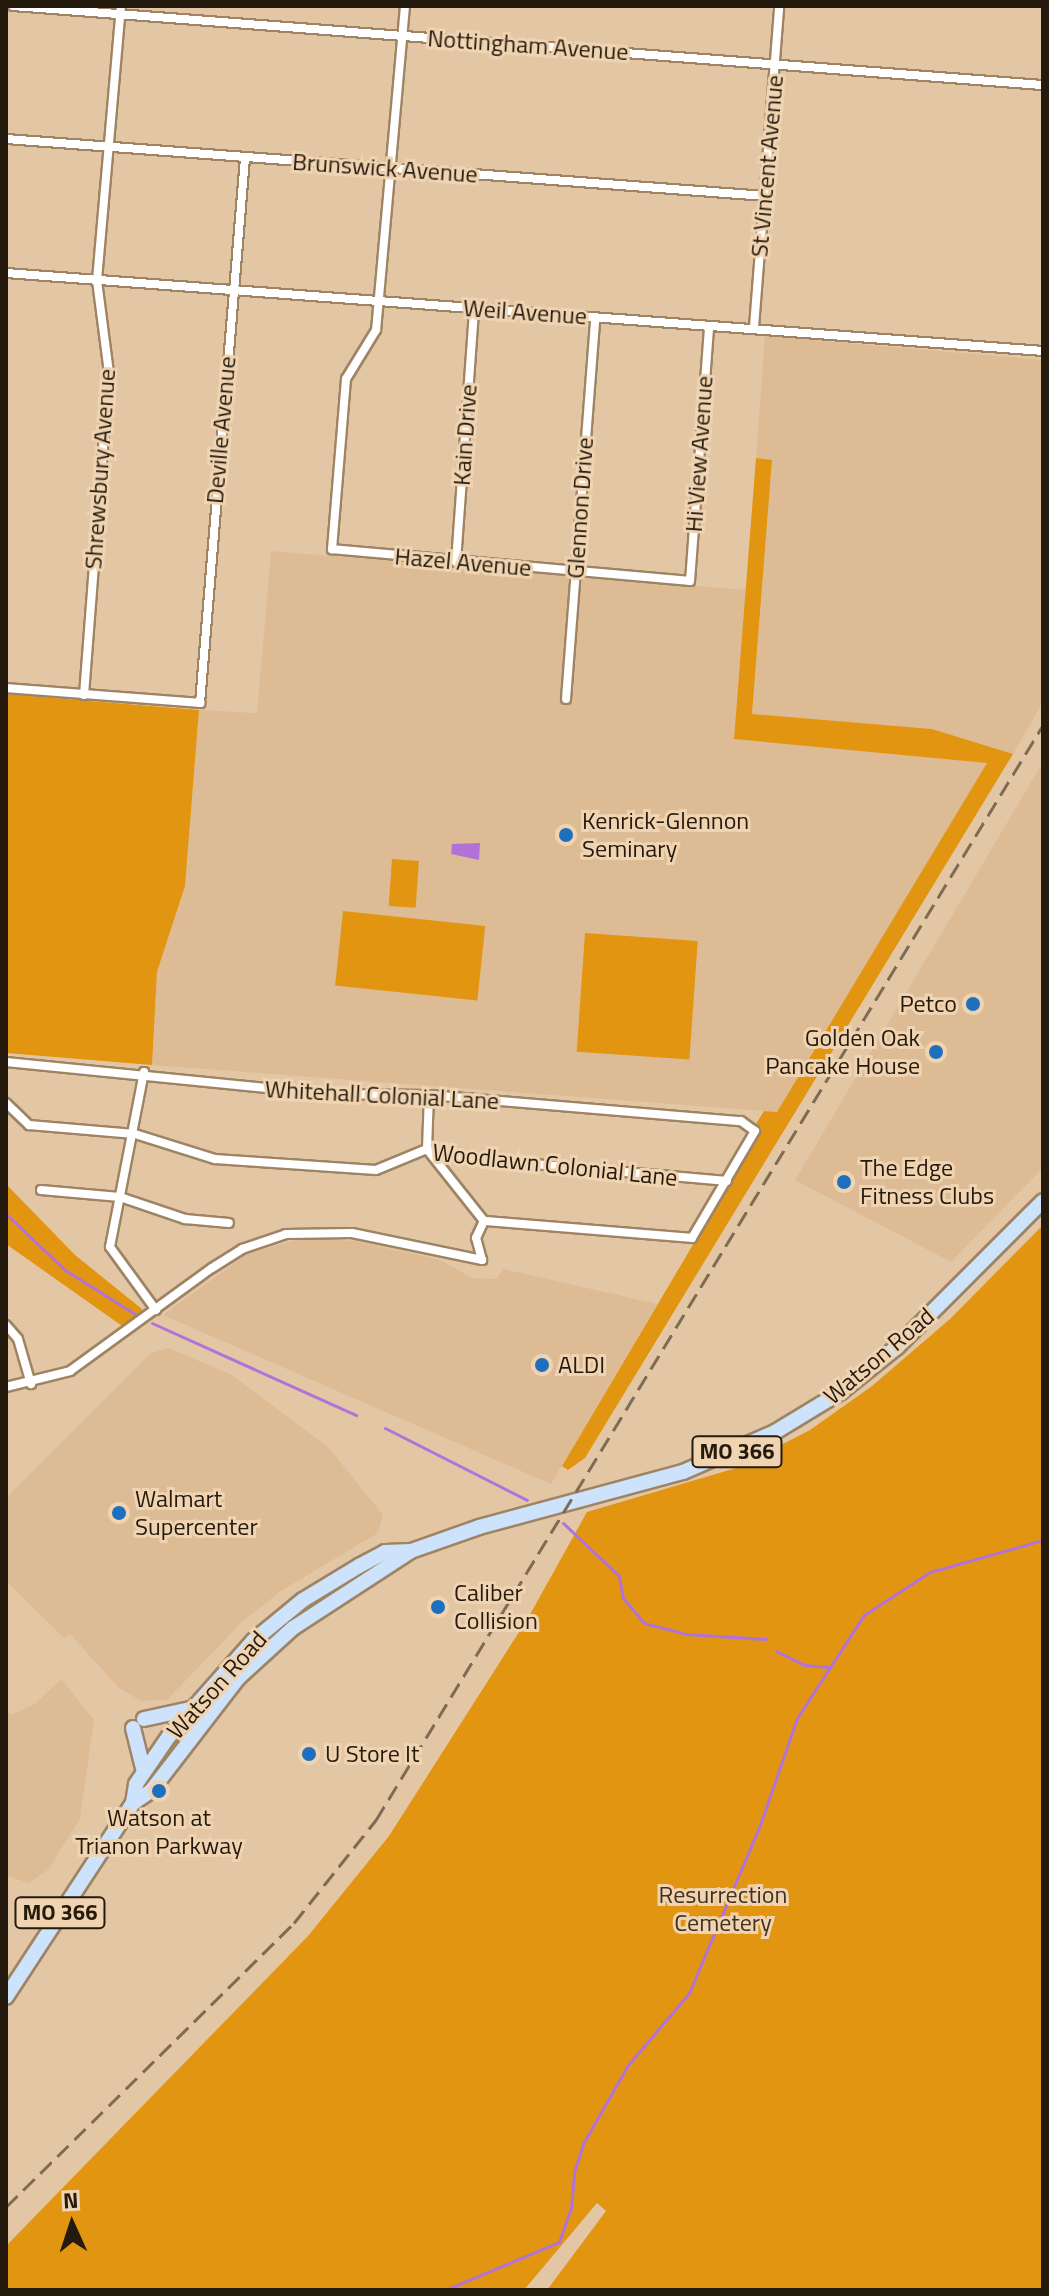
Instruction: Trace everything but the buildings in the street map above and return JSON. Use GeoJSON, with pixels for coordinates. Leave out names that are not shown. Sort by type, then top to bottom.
{"type":"FeatureCollection","features":[{"type":"Feature","properties":{"kind":"main road","name":"Watson Road"},"geometry":{"type":"LineString","coordinates":[[6,1997],[133,1803],[144,1772],[190,1709],[253,1641],[303,1600],[385,1552],[411,1551],[683,1472],[775,1432],[841,1392],[897,1347],[1043,1201]]}},
{"type":"Feature","properties":{"kind":"main road","name":"Watson Road"},"geometry":{"type":"LineString","coordinates":[[133,1803],[151,1791],[212,1707],[274,1643],[411,1551]]}},
{"type":"Feature","properties":{"kind":"main road"},"geometry":{"type":"LineString","coordinates":[[144,1772],[138,1723],[190,1709]]}},
{"type":"Feature","properties":{"kind":"street","name":"Nottingham Avenue"},"geometry":{"type":"LineString","coordinates":[[13,6],[121,10],[403,36],[1043,85]]}},
{"type":"Feature","properties":{"kind":"street"},"geometry":{"type":"LineString","coordinates":[[379,301],[405,6]]}},
{"type":"Feature","properties":{"kind":"street","name":"St Vincent Avenue"},"geometry":{"type":"LineString","coordinates":[[754,327],[779,6]]}},
{"type":"Feature","properties":{"kind":"street","name":"Shrewsbury Avenue"},"geometry":{"type":"LineString","coordinates":[[84,695],[109,373],[97,280],[121,10]]}},
{"type":"Feature","properties":{"kind":"street","name":"Brunswick Avenue"},"geometry":{"type":"LineString","coordinates":[[6,139],[765,196]]}},
{"type":"Feature","properties":{"kind":"street","name":"Deville Avenue"},"geometry":{"type":"LineString","coordinates":[[84,695],[200,703],[245,158]]}},
{"type":"Feature","properties":{"kind":"street","name":"Weil Avenue"},"geometry":{"type":"LineString","coordinates":[[6,273],[1043,351]]}},
{"type":"Feature","properties":{"kind":"street","name":"Hazel Avenue"},"geometry":{"type":"LineString","coordinates":[[379,301],[373,338],[346,379],[332,549],[690,581]]}},
{"type":"Feature","properties":{"kind":"street","name":"Kain Drive"},"geometry":{"type":"LineString","coordinates":[[456,562],[474,308]]}},
{"type":"Feature","properties":{"kind":"street","name":"Glennon Drive"},"geometry":{"type":"LineString","coordinates":[[566,699],[595,318]]}},
{"type":"Feature","properties":{"kind":"street","name":"Hi View Avenue"},"geometry":{"type":"LineString","coordinates":[[690,581],[709,327]]}},
{"type":"Feature","properties":{"kind":"street"},"geometry":{"type":"LineString","coordinates":[[6,688],[84,695]]}},
{"type":"Feature","properties":{"kind":"street","name":"Whitehall Colonial Lane"},"geometry":{"type":"LineString","coordinates":[[6,1062],[144,1072],[326,1094],[429,1095],[741,1121],[755,1131],[727,1181]]}},
{"type":"Feature","properties":{"kind":"street"},"geometry":{"type":"LineString","coordinates":[[144,1072],[135,1134],[110,1247],[156,1310]]}},
{"type":"Feature","properties":{"kind":"street"},"geometry":{"type":"LineString","coordinates":[[429,1095],[427,1149],[484,1221],[692,1238],[727,1181]]}},
{"type":"Feature","properties":{"kind":"street","name":"Woodlawn Colonial Lane"},"geometry":{"type":"LineString","coordinates":[[6,1103],[29,1125],[135,1134],[215,1159],[376,1170],[427,1149],[442,1156],[727,1181]]}},
{"type":"Feature","properties":{"kind":"street"},"geometry":{"type":"LineString","coordinates":[[41,1190],[120,1197],[185,1219],[229,1223]]}},
{"type":"Feature","properties":{"kind":"street"},"geometry":{"type":"LineString","coordinates":[[6,1387],[31,1384],[70,1371],[242,1249],[286,1234],[352,1233],[482,1260],[476,1238],[484,1221]]}},
{"type":"Feature","properties":{"kind":"street"},"geometry":{"type":"LineString","coordinates":[[6,1325],[18,1339],[31,1384]]}},
{"type":"Feature","properties":{"kind":"shaded area"},"geometry":{"type":"Polygon","coordinates":[[[765,336],[1043,360],[1043,702],[1013,754],[932,729],[752,714],[772,460],[756,458],[765,336]]]}},
{"type":"Feature","properties":{"kind":"shaded area","name":"Kenrick-Glennon Seminary"},"geometry":{"type":"Polygon","coordinates":[[[271,551],[746,590],[734,739],[988,762],[777,1112],[152,1065],[157,972],[185,886],[199,710],[257,713],[271,551]]]}},
{"type":"Feature","properties":{"kind":"shaded area"},"geometry":{"type":"Polygon","coordinates":[[[1043,762],[1043,1168],[951,1262],[795,1180],[1043,762]]]}},
{"type":"Feature","properties":{"kind":"shaded area"},"geometry":{"type":"Polygon","coordinates":[[[480,843],[479,860],[451,854],[452,844],[480,843]]]}},
{"type":"Feature","properties":{"kind":"shaded area"},"geometry":{"type":"Polygon","coordinates":[[[303,1238],[355,1241],[441,1260],[472,1278],[496,1279],[504,1269],[657,1304],[551,1484],[163,1315],[247,1254],[303,1238]]]}},
{"type":"Feature","properties":{"kind":"shaded area"},"geometry":{"type":"Polygon","coordinates":[[[168,1348],[232,1375],[328,1447],[383,1515],[378,1533],[281,1591],[243,1621],[167,1700],[141,1701],[118,1687],[70,1634],[64,1638],[6,1581],[6,1498],[151,1353],[168,1348]]]}},
{"type":"Feature","properties":{"kind":"shaded area"},"geometry":{"type":"Polygon","coordinates":[[[61,1679],[94,1720],[80,1819],[48,1870],[29,1883],[6,1876],[6,1711],[11,1715],[35,1704],[61,1679]]]}},
{"type":"Feature","properties":{"kind":"green space"},"geometry":{"type":"Polygon","coordinates":[[[756,458],[772,460],[752,714],[932,729],[1013,754],[585,1458],[568,1470],[562,1466],[762,1128],[756,1124],[764,1111],[777,1112],[987,763],[734,739],[756,458]]]}},
{"type":"Feature","properties":{"kind":"green space"},"geometry":{"type":"Polygon","coordinates":[[[6,694],[199,710],[185,886],[157,972],[152,1065],[6,1053],[6,694]]]}},
{"type":"Feature","properties":{"kind":"green space"},"geometry":{"type":"Polygon","coordinates":[[[392,859],[419,861],[416,908],[389,906],[392,859]]]}},
{"type":"Feature","properties":{"kind":"green space"},"geometry":{"type":"Polygon","coordinates":[[[343,911],[485,926],[477,1001],[335,986],[343,911]]]}},
{"type":"Feature","properties":{"kind":"green space"},"geometry":{"type":"Polygon","coordinates":[[[585,933],[698,941],[689,1060],[577,1052],[585,933]]]}},
{"type":"Feature","properties":{"kind":"green space"},"geometry":{"type":"Polygon","coordinates":[[[6,1184],[75,1255],[142,1309],[141,1314],[125,1328],[6,1244],[6,1184]]]}},
{"type":"Feature","properties":{"kind":"green space","name":"Resurrection Cemetery"},"geometry":{"type":"Polygon","coordinates":[[[1043,1225],[1043,2290],[547,2290],[606,2211],[597,2203],[524,2290],[6,2290],[6,2246],[308,1936],[389,1836],[528,1618],[587,1512],[736,1468],[810,1430],[872,1386],[950,1319],[1043,1225]]]}},
{"type":"Feature","properties":{"kind":"waterway"},"geometry":{"type":"LineString","coordinates":[[6,1214],[65,1270],[138,1316]]}},
{"type":"Feature","properties":{"kind":"waterway"},"geometry":{"type":"LineString","coordinates":[[152,1323],[356,1415]]}},
{"type":"Feature","properties":{"kind":"waterway"},"geometry":{"type":"LineString","coordinates":[[385,1428],[527,1500]]}},
{"type":"Feature","properties":{"kind":"waterway"},"geometry":{"type":"LineString","coordinates":[[563,1523],[619,1576],[623,1598],[644,1623],[686,1634],[766,1639]]}},
{"type":"Feature","properties":{"kind":"waterway"},"geometry":{"type":"LineString","coordinates":[[445,2290],[559,2242],[571,2208],[574,2172],[584,2142],[628,2065],[689,1993],[760,1825],[797,1718],[864,1615],[930,1572],[1043,1540]]}},
{"type":"Feature","properties":{"kind":"waterway"},"geometry":{"type":"LineString","coordinates":[[776,1651],[805,1665],[828,1667]]}},
{"type":"Feature","properties":{"kind":"railway"},"geometry":{"type":"LineString","coordinates":[[6,2207],[294,1923],[376,1820],[1043,725]]}},
{"type":"Feature","properties":{"kind":"place","name":"Kenrick-Glennon Seminary"},"geometry":{"type":"Point","coordinates":[566,835]}},
{"type":"Feature","properties":{"kind":"place","name":"Petco"},"geometry":{"type":"Point","coordinates":[973,1004]}},
{"type":"Feature","properties":{"kind":"place","name":"Golden Oak Pancake House"},"geometry":{"type":"Point","coordinates":[936,1052]}},
{"type":"Feature","properties":{"kind":"place","name":"The Edge Fitness Clubs"},"geometry":{"type":"Point","coordinates":[844,1182]}},
{"type":"Feature","properties":{"kind":"place","name":"ALDI"},"geometry":{"type":"Point","coordinates":[542,1365]}},
{"type":"Feature","properties":{"kind":"place","name":"Walmart Supercenter"},"geometry":{"type":"Point","coordinates":[119,1513]}},
{"type":"Feature","properties":{"kind":"place","name":"Caliber Collision"},"geometry":{"type":"Point","coordinates":[438,1607]}},
{"type":"Feature","properties":{"kind":"place","name":"U Store It"},"geometry":{"type":"Point","coordinates":[309,1754]}},
{"type":"Feature","properties":{"kind":"place","name":"Watson at Trianon Parkway"},"geometry":{"type":"Point","coordinates":[159,1791]}}]}
